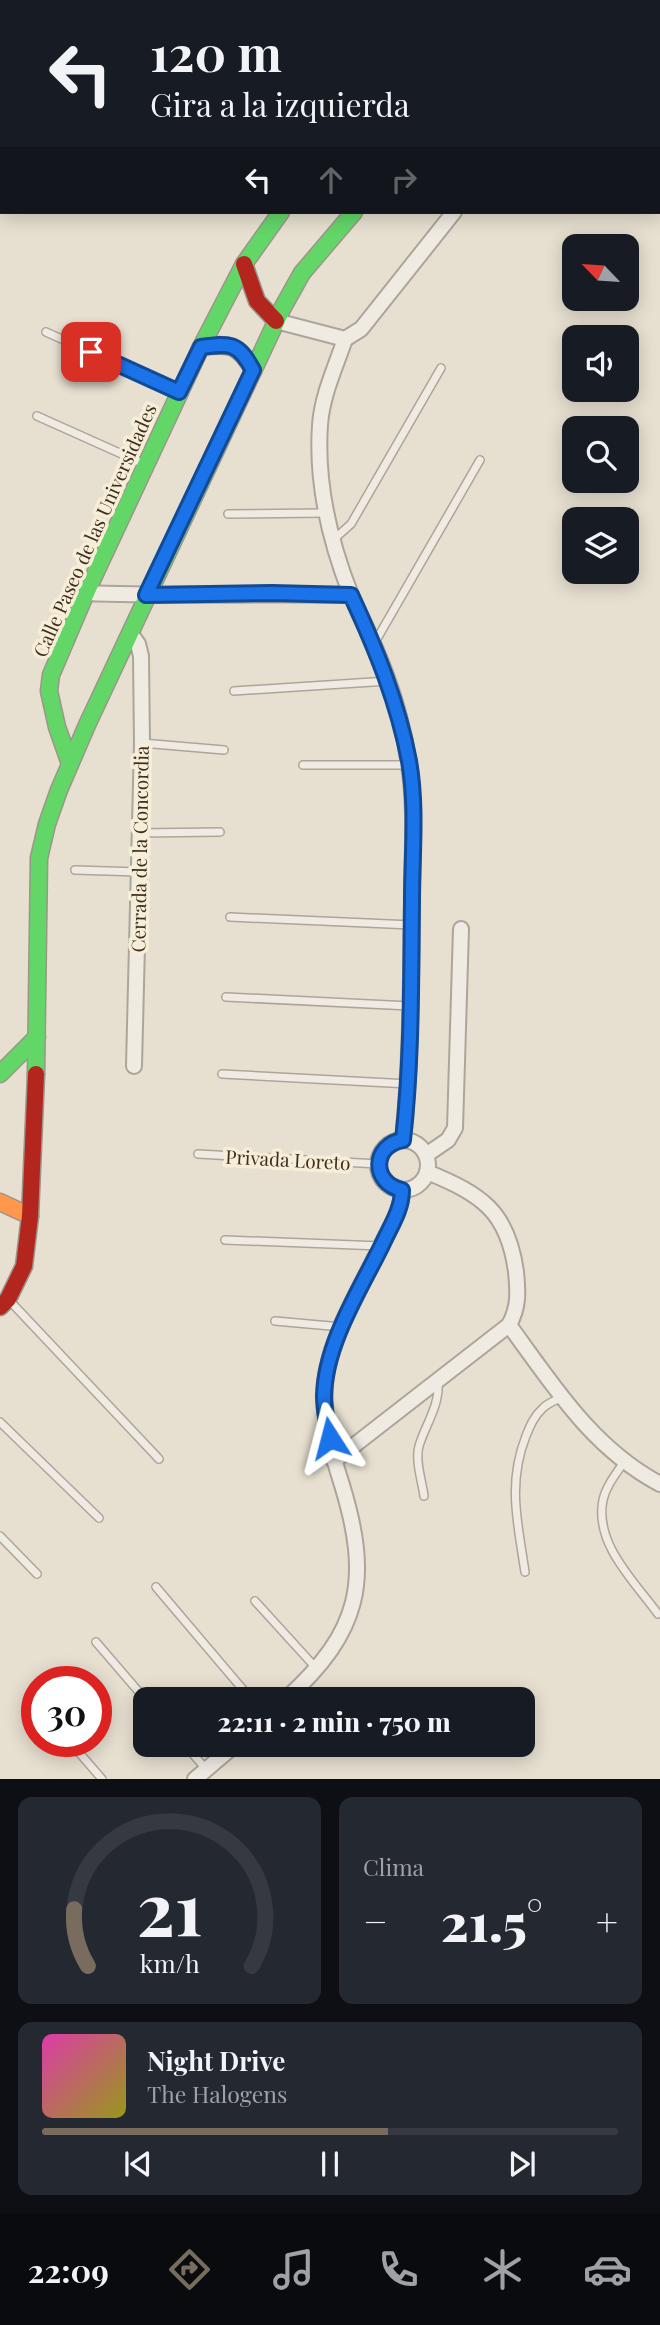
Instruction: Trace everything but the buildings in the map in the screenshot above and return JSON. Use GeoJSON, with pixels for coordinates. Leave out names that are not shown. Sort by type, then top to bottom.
{"type":"FeatureCollection","features":[{"type":"Feature","properties":{"kind":"street","name":"Calle Paseo de las Universidades"},"geometry":{"type":"LineString","coordinates":[[69,764],[49,691],[51,675],[86,593],[201,347],[244,264],[280,214]]}},
{"type":"Feature","properties":{"kind":"street"},"geometry":{"type":"LineString","coordinates":[[4,1303],[24,1266],[30,1216],[37,1037],[39,858],[44,830],[69,764],[131,634],[146,595],[276,321],[302,274],[352,214]]}},
{"type":"Feature","properties":{"kind":"street"},"geometry":{"type":"LineString","coordinates":[[403,1140],[409,1084],[411,1006],[410,765],[388,681],[351,595],[332,540],[320,467],[320,424],[322,409],[345,339],[361,329],[452,214]]}},
{"type":"Feature","properties":{"kind":"street"},"geometry":{"type":"LineString","coordinates":[[244,264],[257,301],[276,321],[345,339]]}},
{"type":"Feature","properties":{"kind":"street"},"geometry":{"type":"LineString","coordinates":[[201,347],[224,344],[237,347],[253,370]]}},
{"type":"Feature","properties":{"kind":"street"},"geometry":{"type":"LineString","coordinates":[[86,593],[351,595]]}},
{"type":"Feature","properties":{"kind":"street","name":"Cerrada de la Concordia"},"geometry":{"type":"LineString","coordinates":[[131,634],[138,644],[141,656],[142,743],[134,1066]]}},
{"type":"Feature","properties":{"kind":"street"},"geometry":{"type":"LineString","coordinates":[[426,1155],[448,1140],[455,1128],[461,929]]}},
{"type":"Feature","properties":{"kind":"street"},"geometry":{"type":"LineString","coordinates":[[0,1074],[37,1037]]}},
{"type":"Feature","properties":{"kind":"street"},"geometry":{"type":"LineString","coordinates":[[403,1140],[417,1144],[426,1155],[427,1172],[417,1185],[402,1190],[394,1188],[382,1179],[378,1164],[383,1150],[389,1144],[403,1140]]}},
{"type":"Feature","properties":{"kind":"street"},"geometry":{"type":"LineString","coordinates":[[334,1461],[509,1325],[518,1305],[510,1239],[505,1227],[481,1199],[457,1184],[427,1172]]}},
{"type":"Feature","properties":{"kind":"street"},"geometry":{"type":"LineString","coordinates":[[298,1687],[330,1654],[342,1632],[358,1575],[354,1526],[334,1461],[326,1416],[324,1393],[329,1361],[342,1327],[400,1207],[402,1190]]}},
{"type":"Feature","properties":{"kind":"street"},"geometry":{"type":"LineString","coordinates":[[0,1202],[30,1216]]}},
{"type":"Feature","properties":{"kind":"street"},"geometry":{"type":"LineString","coordinates":[[509,1325],[594,1436],[624,1462],[660,1484]]}},
{"type":"Feature","properties":{"kind":"street"},"geometry":{"type":"LineString","coordinates":[[200,1774],[220,1757]]}},
{"type":"Feature","properties":{"kind":"lane"},"geometry":{"type":"LineString","coordinates":[[46,331],[179,392]]}},
{"type":"Feature","properties":{"kind":"lane"},"geometry":{"type":"LineString","coordinates":[[332,540],[351,524],[441,369]]}},
{"type":"Feature","properties":{"kind":"lane"},"geometry":{"type":"LineString","coordinates":[[37,416],[145,464]]}},
{"type":"Feature","properties":{"kind":"lane"},"geometry":{"type":"LineString","coordinates":[[374,645],[480,460]]}},
{"type":"Feature","properties":{"kind":"lane"},"geometry":{"type":"LineString","coordinates":[[229,514],[327,513]]}},
{"type":"Feature","properties":{"kind":"lane"},"geometry":{"type":"LineString","coordinates":[[234,691],[388,681]]}},
{"type":"Feature","properties":{"kind":"lane"},"geometry":{"type":"LineString","coordinates":[[142,743],[224,750]]}},
{"type":"Feature","properties":{"kind":"lane"},"geometry":{"type":"LineString","coordinates":[[303,765],[410,765]]}},
{"type":"Feature","properties":{"kind":"lane"},"geometry":{"type":"LineString","coordinates":[[140,833],[220,832]]}},
{"type":"Feature","properties":{"kind":"lane"},"geometry":{"type":"LineString","coordinates":[[75,870],[139,872]]}},
{"type":"Feature","properties":{"kind":"lane"},"geometry":{"type":"LineString","coordinates":[[230,917],[412,925]]}},
{"type":"Feature","properties":{"kind":"lane"},"geometry":{"type":"LineString","coordinates":[[226,997],[411,1006]]}},
{"type":"Feature","properties":{"kind":"lane"},"geometry":{"type":"LineString","coordinates":[[222,1074],[409,1084]]}},
{"type":"Feature","properties":{"kind":"lane","name":"Privada Loreto"},"geometry":{"type":"LineString","coordinates":[[198,1154],[378,1164]]}},
{"type":"Feature","properties":{"kind":"lane"},"geometry":{"type":"LineString","coordinates":[[225,1240],[382,1246]]}},
{"type":"Feature","properties":{"kind":"lane"},"geometry":{"type":"LineString","coordinates":[[4,1303],[159,1459]]}},
{"type":"Feature","properties":{"kind":"lane"},"geometry":{"type":"LineString","coordinates":[[275,1321],[342,1327]]}},
{"type":"Feature","properties":{"kind":"lane"},"geometry":{"type":"LineString","coordinates":[[425,1496],[418,1459],[419,1448],[438,1397],[438,1380]]}},
{"type":"Feature","properties":{"kind":"lane"},"geometry":{"type":"LineString","coordinates":[[525,1572],[514,1499],[516,1467],[536,1416],[544,1407],[562,1397]]}},
{"type":"Feature","properties":{"kind":"lane"},"geometry":{"type":"LineString","coordinates":[[0,1422],[99,1518]]}},
{"type":"Feature","properties":{"kind":"lane"},"geometry":{"type":"LineString","coordinates":[[624,1462],[605,1496],[604,1526],[612,1551],[658,1614]]}},
{"type":"Feature","properties":{"kind":"lane"},"geometry":{"type":"LineString","coordinates":[[0,1536],[37,1574]]}},
{"type":"Feature","properties":{"kind":"lane"},"geometry":{"type":"LineString","coordinates":[[156,1587],[241,1687]]}},
{"type":"Feature","properties":{"kind":"lane"},"geometry":{"type":"LineString","coordinates":[[256,1601],[317,1669]]}},
{"type":"Feature","properties":{"kind":"lane"},"geometry":{"type":"LineString","coordinates":[[96,1642],[135,1687]]}},
{"type":"Feature","properties":{"kind":"lane"},"geometry":{"type":"LineString","coordinates":[[83,1757],[102,1779]]}},
{"type":"Feature","properties":{"kind":"lane"},"geometry":{"type":"LineString","coordinates":[[191,1757],[200,1774]]}},
{"type":"Feature","properties":{"kind":"traffic: fast"},"geometry":{"type":"LineString","coordinates":[[70,764],[57,727],[49,691],[51,675],[86,593],[201,347],[244,264],[280,214]]}},
{"type":"Feature","properties":{"kind":"traffic: fast"},"geometry":{"type":"LineString","coordinates":[[36,1074],[39,858],[59,790],[283,307],[302,273],[352,214]]}},
{"type":"Feature","properties":{"kind":"traffic: fast"},"geometry":{"type":"LineString","coordinates":[[0,1074],[37,1037]]}},
{"type":"Feature","properties":{"kind":"traffic: slow"},"geometry":{"type":"LineString","coordinates":[[0,1202],[30,1216]]}},
{"type":"Feature","properties":{"kind":"traffic: jam"},"geometry":{"type":"LineString","coordinates":[[244,264],[257,301],[276,321]]}},
{"type":"Feature","properties":{"kind":"traffic: jam"},"geometry":{"type":"LineString","coordinates":[[201,347],[232,347],[253,370]]}},
{"type":"Feature","properties":{"kind":"traffic: jam"},"geometry":{"type":"LineString","coordinates":[[0,1307],[8,1299],[24,1266],[30,1216],[36,1074]]}},
{"type":"Feature","properties":{"kind":"route"},"geometry":{"type":"LineString","coordinates":[[91,352],[179,392],[201,347],[224,344],[237,347],[244,354],[253,370],[146,595],[351,595],[382,666],[400,720],[410,765],[413,933],[409,1084],[403,1140],[389,1144],[383,1150],[378,1164],[382,1179],[394,1188],[402,1190],[402,1197],[395,1219],[342,1327],[329,1361],[324,1393],[330,1438]]}}]}
